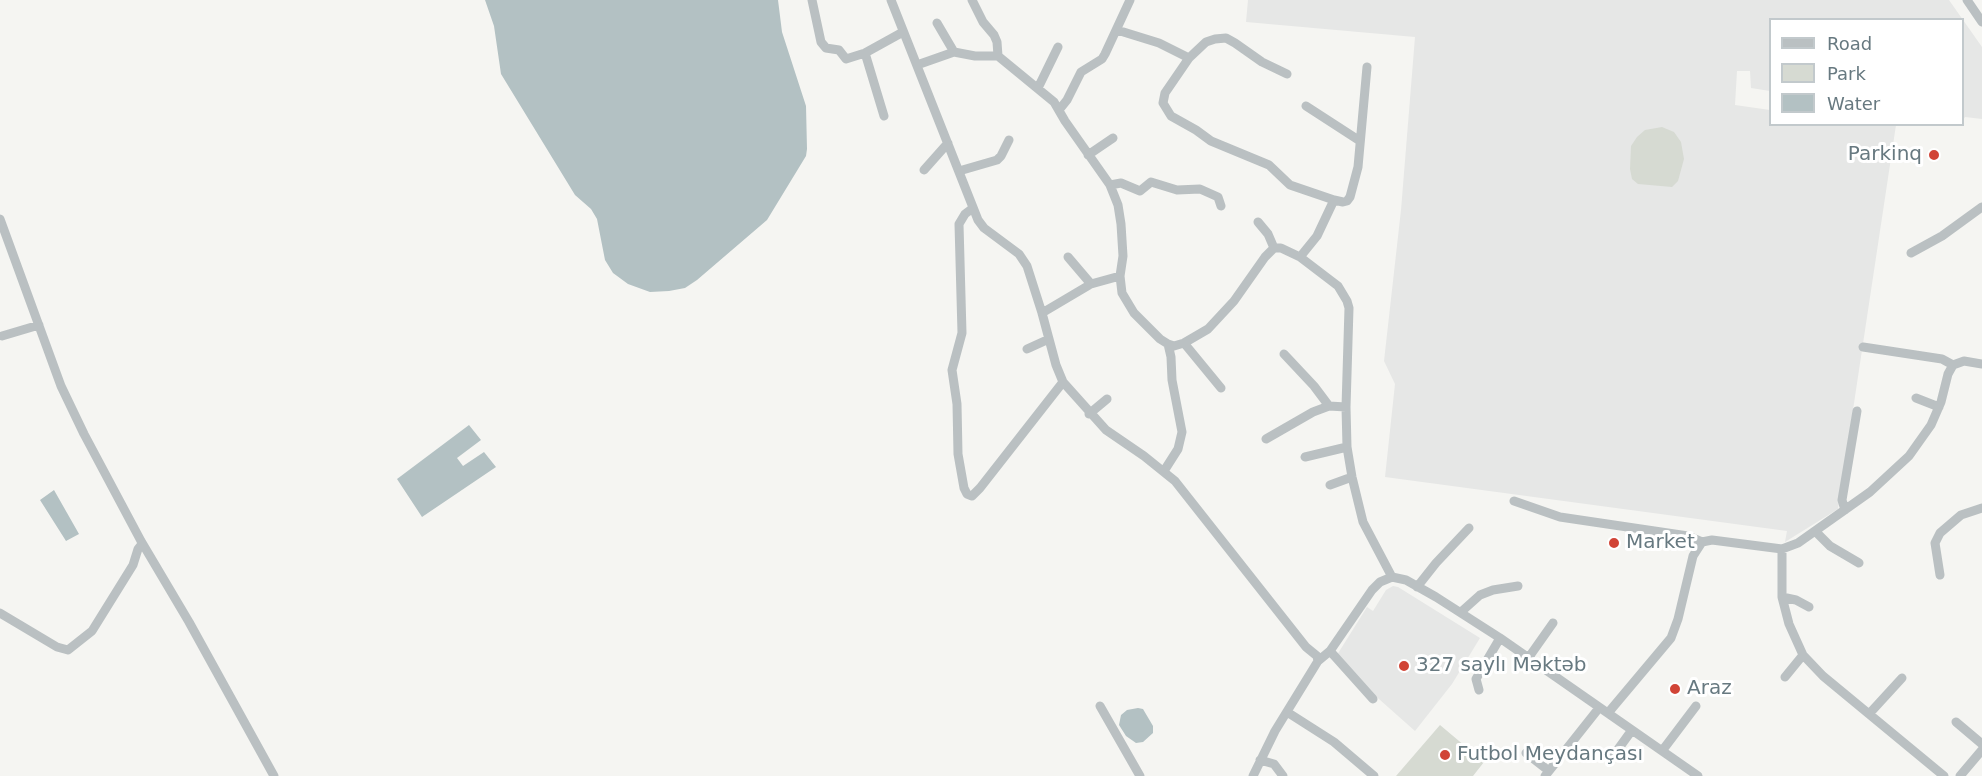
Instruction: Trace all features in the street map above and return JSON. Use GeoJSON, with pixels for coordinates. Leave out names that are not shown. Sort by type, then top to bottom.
{"type":"FeatureCollection","features":[{"type":"Feature","properties":{"kind":"street"},"geometry":{"type":"LineString","coordinates":[[812,0],[819,36],[824,45],[839,50],[846,59],[865,53],[903,32]]}},
{"type":"Feature","properties":{"kind":"street"},"geometry":{"type":"LineString","coordinates":[[891,0],[973,208],[984,228],[1011,247],[1024,260],[1063,382],[1089,414],[1106,430],[1164,471],[1184,492],[1306,647],[1317,656],[1318,661]]}},
{"type":"Feature","properties":{"kind":"street"},"geometry":{"type":"LineString","coordinates":[[972,0],[983,22],[994,35],[998,56]]}},
{"type":"Feature","properties":{"kind":"street"},"geometry":{"type":"LineString","coordinates":[[1059,110],[1067,100],[1081,72],[1102,59],[1130,0]]}},
{"type":"Feature","properties":{"kind":"street"},"geometry":{"type":"LineString","coordinates":[[1967,0],[1982,22]]}},
{"type":"Feature","properties":{"kind":"street"},"geometry":{"type":"LineString","coordinates":[[937,22],[954,52]]}},
{"type":"Feature","properties":{"kind":"street"},"geometry":{"type":"LineString","coordinates":[[1117,30],[1159,43],[1189,58]]}},
{"type":"Feature","properties":{"kind":"street"},"geometry":{"type":"LineString","coordinates":[[1287,74],[1262,62],[1249,51],[1226,38],[1215,39],[1206,42],[1189,58],[1163,98],[1163,103],[1171,116],[1211,141],[1269,165],[1290,185],[1343,202],[1350,197],[1358,167],[1367,67]]}},
{"type":"Feature","properties":{"kind":"street"},"geometry":{"type":"LineString","coordinates":[[1038,88],[1058,46]]}},
{"type":"Feature","properties":{"kind":"street"},"geometry":{"type":"LineString","coordinates":[[917,65],[954,52],[975,56],[998,56],[1049,96],[1110,186],[1118,205],[1123,256],[1120,276],[1122,293],[1131,308],[1160,339],[1168,344],[1174,346],[1184,343],[1201,333],[1220,316],[1274,248],[1281,248],[1300,257],[1338,286],[1347,301],[1349,318],[1346,407],[1347,447],[1352,477],[1363,522],[1392,577],[1417,587],[1461,612],[1529,657],[1697,776]]}},
{"type":"Feature","properties":{"kind":"street"},"geometry":{"type":"LineString","coordinates":[[865,53],[884,116]]}},
{"type":"Feature","properties":{"kind":"street"},"geometry":{"type":"LineString","coordinates":[[1306,106],[1360,141]]}},
{"type":"Feature","properties":{"kind":"street"},"geometry":{"type":"LineString","coordinates":[[1088,155],[1113,138]]}},
{"type":"Feature","properties":{"kind":"street"},"geometry":{"type":"LineString","coordinates":[[959,171],[997,160],[1009,140]]}},
{"type":"Feature","properties":{"kind":"street"},"geometry":{"type":"LineString","coordinates":[[924,170],[948,143]]}},
{"type":"Feature","properties":{"kind":"street"},"geometry":{"type":"LineString","coordinates":[[1110,186],[1121,183],[1140,191],[1151,182],[1177,190],[1200,189],[1218,197],[1221,206]]}},
{"type":"Feature","properties":{"kind":"street"},"geometry":{"type":"LineString","coordinates":[[1300,257],[1317,236],[1334,200]]}},
{"type":"Feature","properties":{"kind":"street"},"geometry":{"type":"LineString","coordinates":[[1911,253],[1942,236],[1982,207]]}},
{"type":"Feature","properties":{"kind":"street"},"geometry":{"type":"LineString","coordinates":[[973,208],[965,214],[959,225],[962,333],[952,370],[957,404],[958,454],[967,494],[972,496],[980,488],[1063,382]]}},
{"type":"Feature","properties":{"kind":"street"},"geometry":{"type":"LineString","coordinates":[[0,219],[61,386],[84,434],[141,541],[212,662],[274,776]]}},
{"type":"Feature","properties":{"kind":"street"},"geometry":{"type":"LineString","coordinates":[[1258,222],[1268,234],[1274,248]]}},
{"type":"Feature","properties":{"kind":"street"},"geometry":{"type":"LineString","coordinates":[[1068,257],[1091,284]]}},
{"type":"Feature","properties":{"kind":"street"},"geometry":{"type":"LineString","coordinates":[[1042,313],[1091,284],[1120,276]]}},
{"type":"Feature","properties":{"kind":"street"},"geometry":{"type":"LineString","coordinates":[[2,336],[39,325]]}},
{"type":"Feature","properties":{"kind":"street"},"geometry":{"type":"LineString","coordinates":[[1027,349],[1049,339]]}},
{"type":"Feature","properties":{"kind":"street"},"geometry":{"type":"LineString","coordinates":[[1184,343],[1221,388]]}},
{"type":"Feature","properties":{"kind":"street"},"geometry":{"type":"LineString","coordinates":[[1164,471],[1178,450],[1182,432],[1168,344]]}},
{"type":"Feature","properties":{"kind":"street"},"geometry":{"type":"LineString","coordinates":[[1863,347],[1942,359],[1953,365]]}},
{"type":"Feature","properties":{"kind":"street"},"geometry":{"type":"LineString","coordinates":[[1284,354],[1329,406]]}},
{"type":"Feature","properties":{"kind":"street"},"geometry":{"type":"LineString","coordinates":[[1514,501],[1560,517],[1688,536],[1702,542],[1712,540],[1782,549],[1792,546],[1845,510],[1904,461],[1924,436],[1939,407],[1948,374],[1953,365],[1964,361],[1982,363]]}},
{"type":"Feature","properties":{"kind":"street"},"geometry":{"type":"LineString","coordinates":[[1916,398],[1939,407]]}},
{"type":"Feature","properties":{"kind":"street"},"geometry":{"type":"LineString","coordinates":[[1089,414],[1107,399]]}},
{"type":"Feature","properties":{"kind":"street"},"geometry":{"type":"LineString","coordinates":[[1266,439],[1301,418],[1329,406],[1346,407]]}},
{"type":"Feature","properties":{"kind":"street"},"geometry":{"type":"LineString","coordinates":[[1845,510],[1842,500],[1857,411]]}},
{"type":"Feature","properties":{"kind":"street"},"geometry":{"type":"LineString","coordinates":[[1305,457],[1347,447]]}},
{"type":"Feature","properties":{"kind":"street"},"geometry":{"type":"LineString","coordinates":[[1330,485],[1352,477]]}},
{"type":"Feature","properties":{"kind":"street"},"geometry":{"type":"LineString","coordinates":[[1940,575],[1935,543],[1940,533],[1961,515],[1982,507]]}},
{"type":"Feature","properties":{"kind":"street"},"geometry":{"type":"LineString","coordinates":[[1417,587],[1469,528]]}},
{"type":"Feature","properties":{"kind":"street"},"geometry":{"type":"LineString","coordinates":[[1815,531],[1830,546],[1859,562]]}},
{"type":"Feature","properties":{"kind":"street"},"geometry":{"type":"LineString","coordinates":[[0,613],[57,647],[68,650],[92,631],[133,565],[142,544],[141,541]]}},
{"type":"Feature","properties":{"kind":"street"},"geometry":{"type":"LineString","coordinates":[[1526,753],[1547,774],[1671,638],[1678,619],[1693,556],[1702,542]]}},
{"type":"Feature","properties":{"kind":"street"},"geometry":{"type":"LineString","coordinates":[[1782,549],[1782,597],[1795,639],[1803,655],[1823,676],[1944,776]]}},
{"type":"Feature","properties":{"kind":"street"},"geometry":{"type":"LineString","coordinates":[[1253,776],[1287,712],[1318,661],[1330,651],[1372,590],[1380,582],[1392,577]]}},
{"type":"Feature","properties":{"kind":"street"},"geometry":{"type":"LineString","coordinates":[[1461,612],[1480,595],[1492,590],[1518,586]]}},
{"type":"Feature","properties":{"kind":"street"},"geometry":{"type":"LineString","coordinates":[[1782,597],[1796,600],[1809,607]]}},
{"type":"Feature","properties":{"kind":"street"},"geometry":{"type":"LineString","coordinates":[[1529,657],[1553,623]]}},
{"type":"Feature","properties":{"kind":"street"},"geometry":{"type":"LineString","coordinates":[[1479,690],[1476,680],[1500,638]]}},
{"type":"Feature","properties":{"kind":"street"},"geometry":{"type":"LineString","coordinates":[[1330,651],[1372,699]]}},
{"type":"Feature","properties":{"kind":"street"},"geometry":{"type":"LineString","coordinates":[[1785,677],[1803,655]]}},
{"type":"Feature","properties":{"kind":"street"},"geometry":{"type":"LineString","coordinates":[[1869,714],[1902,678]]}},
{"type":"Feature","properties":{"kind":"street"},"geometry":{"type":"LineString","coordinates":[[1100,706],[1140,776]]}},
{"type":"Feature","properties":{"kind":"street"},"geometry":{"type":"LineString","coordinates":[[1662,751],[1696,706]]}},
{"type":"Feature","properties":{"kind":"street"},"geometry":{"type":"LineString","coordinates":[[1287,712],[1334,742],[1374,776]]}},
{"type":"Feature","properties":{"kind":"street"},"geometry":{"type":"LineString","coordinates":[[1956,722],[1982,744]]}},
{"type":"Feature","properties":{"kind":"street"},"geometry":{"type":"LineString","coordinates":[[1611,759],[1632,730]]}},
{"type":"Feature","properties":{"kind":"street"},"geometry":{"type":"LineString","coordinates":[[1960,776],[1982,750]]}},
{"type":"Feature","properties":{"kind":"street"},"geometry":{"type":"LineString","coordinates":[[1260,760],[1274,764],[1283,776]]}},
{"type":"Feature","properties":{"kind":"shaded area"},"geometry":{"type":"Polygon","coordinates":[[[1248,0],[1949,0],[1962,18],[1769,18],[1769,91],[1751,88],[1750,71],[1737,71],[1735,105],[1769,110],[1769,126],[1896,126],[1838,509],[1785,542],[1787,531],[1385,477],[1395,384],[1384,361],[1401,210],[1415,37],[1246,22],[1248,0]]]}},
{"type":"Feature","properties":{"kind":"shaded area"},"geometry":{"type":"Polygon","coordinates":[[[1964,21],[1982,47],[1982,119],[1964,118],[1964,21]]]}},
{"type":"Feature","properties":{"kind":"shaded area","name":"327 saylı Məktəb"},"geometry":{"type":"Polygon","coordinates":[[[1393,586],[1480,638],[1452,684],[1415,731],[1353,676],[1337,655],[1367,607],[1373,611],[1386,590],[1393,586]]]}},
{"type":"Feature","properties":{"kind":"green space"},"geometry":{"type":"Polygon","coordinates":[[[1662,127],[1674,132],[1681,142],[1684,159],[1678,181],[1672,187],[1638,184],[1632,179],[1630,169],[1631,146],[1645,130],[1662,127]]]}},
{"type":"Feature","properties":{"kind":"green space","name":"Futbol Meydançası"},"geometry":{"type":"Polygon","coordinates":[[[1440,725],[1484,762],[1473,776],[1396,776],[1440,725]]]}},
{"type":"Feature","properties":{"kind":"water"},"geometry":{"type":"Polygon","coordinates":[[[485,0],[778,0],[782,32],[806,106],[807,149],[806,156],[767,220],[685,288],[650,292],[628,284],[613,273],[605,260],[597,219],[591,209],[575,195],[501,74],[494,26],[485,0]]]}},
{"type":"Feature","properties":{"kind":"water"},"geometry":{"type":"Polygon","coordinates":[[[469,425],[481,440],[457,458],[463,466],[484,452],[496,467],[422,517],[397,479],[469,425]]]}},
{"type":"Feature","properties":{"kind":"water"},"geometry":{"type":"Polygon","coordinates":[[[54,490],[79,534],[66,541],[40,500],[54,490]]]}},
{"type":"Feature","properties":{"kind":"water"},"geometry":{"type":"Polygon","coordinates":[[[1143,709],[1153,726],[1153,733],[1143,742],[1136,743],[1126,736],[1119,725],[1121,715],[1127,710],[1143,709]]]}},
{"type":"Feature","properties":{"kind":"place","name":"Parkinq"},"geometry":{"type":"Point","coordinates":[1934,155]}},
{"type":"Feature","properties":{"kind":"place","name":"Market"},"geometry":{"type":"Point","coordinates":[1614,543]}},
{"type":"Feature","properties":{"kind":"place","name":"327 saylı Məktəb"},"geometry":{"type":"Point","coordinates":[1404,666]}},
{"type":"Feature","properties":{"kind":"place","name":"Araz"},"geometry":{"type":"Point","coordinates":[1675,689]}},
{"type":"Feature","properties":{"kind":"place","name":"Futbol Meydançası"},"geometry":{"type":"Point","coordinates":[1445,755]}}]}
